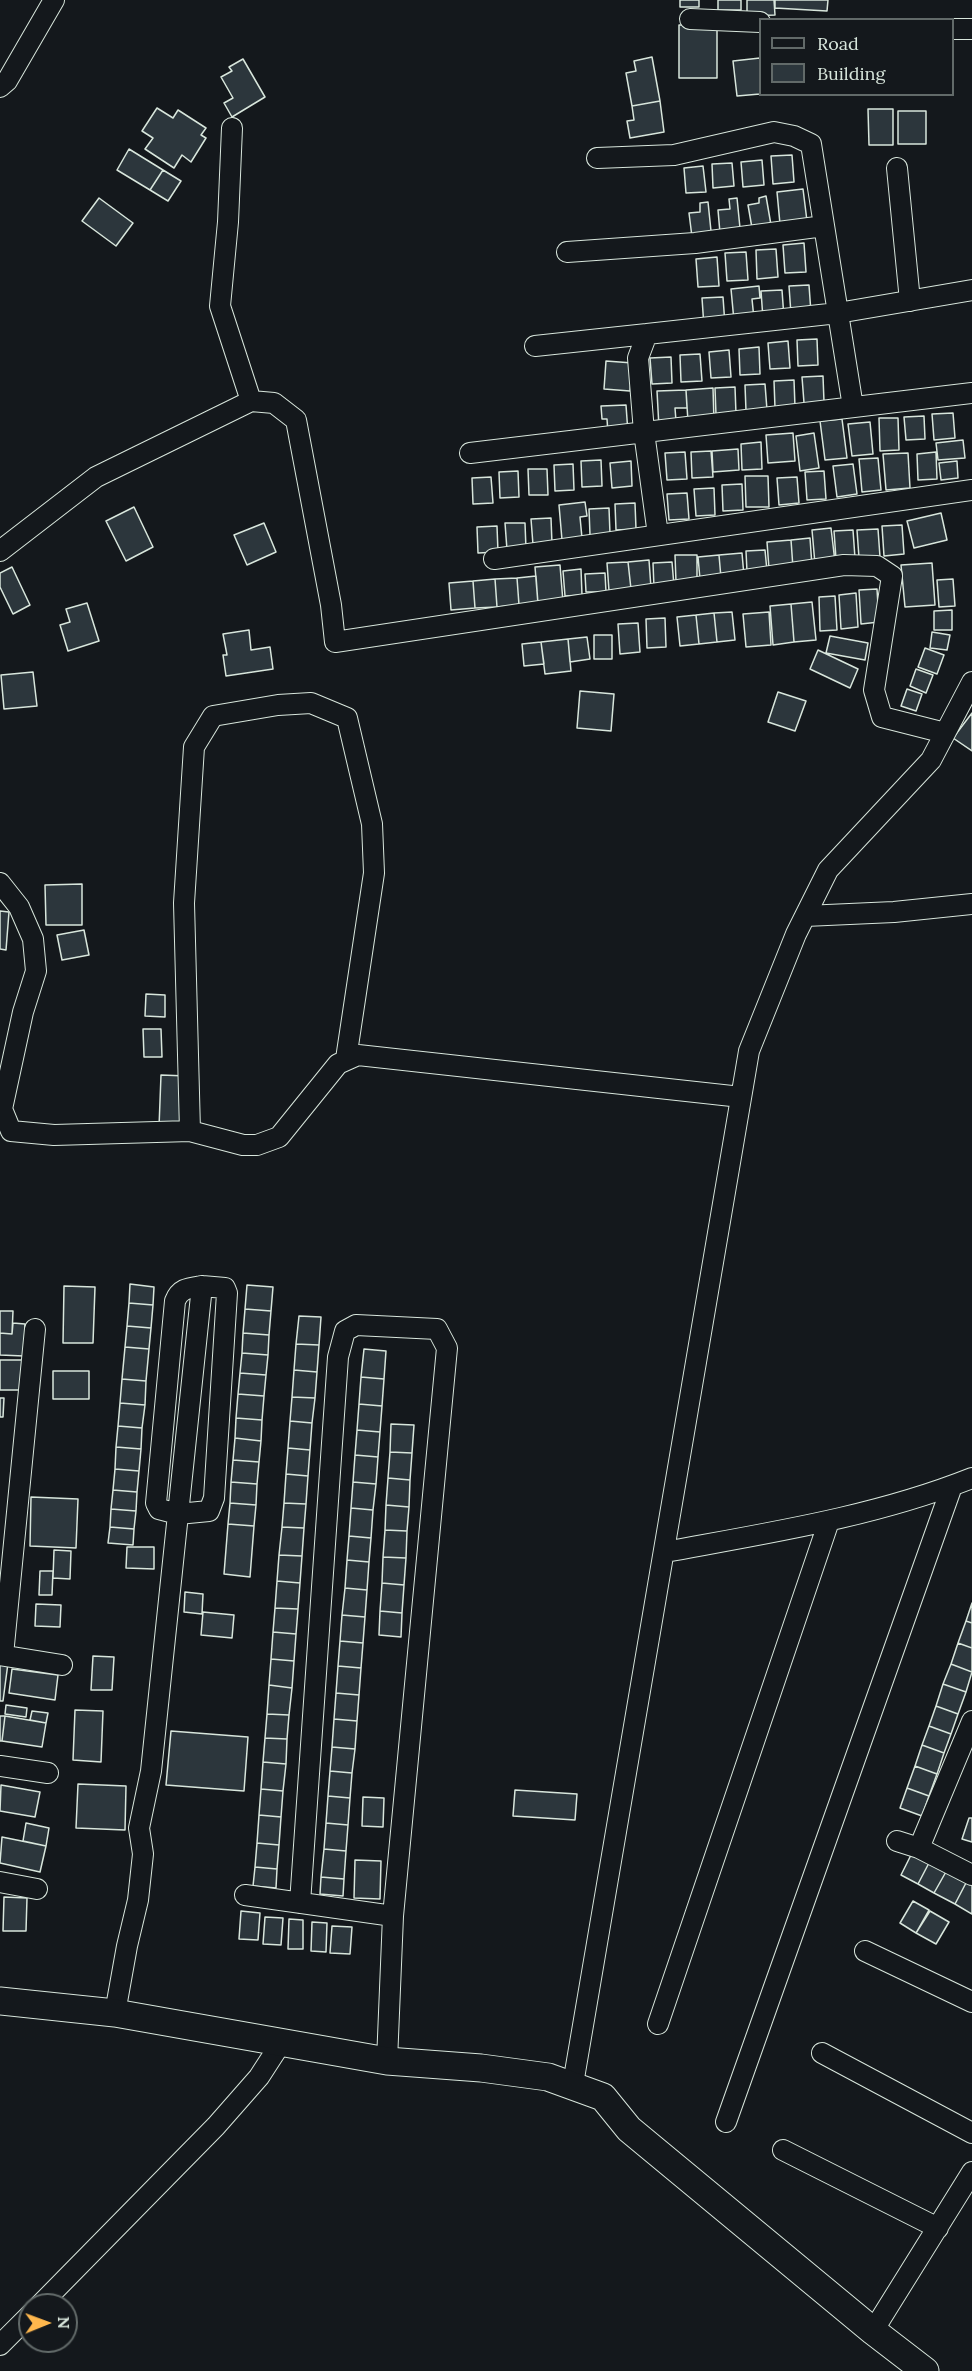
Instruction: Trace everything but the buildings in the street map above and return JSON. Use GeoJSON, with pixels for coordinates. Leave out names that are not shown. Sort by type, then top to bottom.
{"type":"FeatureCollection","features":[{"type":"Feature","properties":{"kind":"street"},"geometry":{"type":"LineString","coordinates":[[2,83],[54,0]]}},
{"type":"Feature","properties":{"kind":"street"},"geometry":{"type":"LineString","coordinates":[[690,19],[759,22]]}},
{"type":"Feature","properties":{"kind":"street"},"geometry":{"type":"LineString","coordinates":[[954,29],[972,30]]}},
{"type":"Feature","properties":{"kind":"street"},"geometry":{"type":"LineString","coordinates":[[232,128],[228,222],[220,306],[251,400]]}},
{"type":"Feature","properties":{"kind":"street"},"geometry":{"type":"LineString","coordinates":[[597,158],[674,155],[774,132],[794,136],[811,144],[853,407]]}},
{"type":"Feature","properties":{"kind":"street"},"geometry":{"type":"LineString","coordinates":[[897,168],[910,301]]}},
{"type":"Feature","properties":{"kind":"street"},"geometry":{"type":"LineString","coordinates":[[567,252],[695,243],[824,225]]}},
{"type":"Feature","properties":{"kind":"street"},"geometry":{"type":"LineString","coordinates":[[535,346],[838,313],[972,290]]}},
{"type":"Feature","properties":{"kind":"street"},"geometry":{"type":"LineString","coordinates":[[647,334],[639,358],[644,432],[658,535]]}},
{"type":"Feature","properties":{"kind":"street"},"geometry":{"type":"LineString","coordinates":[[470,453],[972,393]]}},
{"type":"Feature","properties":{"kind":"street"},"geometry":{"type":"LineString","coordinates":[[0,551],[96,477],[251,400],[274,403],[296,420],[331,605],[335,642],[844,565],[877,566],[892,576],[874,690],[882,717],[945,733]]}},
{"type":"Feature","properties":{"kind":"street"},"geometry":{"type":"LineString","coordinates":[[494,559],[972,490]]}},
{"type":"Feature","properties":{"kind":"street"},"geometry":{"type":"LineString","coordinates":[[573,2085],[749,1051],[805,916],[828,870],[931,760],[972,682]]}},
{"type":"Feature","properties":{"kind":"street"},"geometry":{"type":"LineString","coordinates":[[190,1131],[184,903],[194,747],[213,716],[278,705],[311,703],[347,718],[372,824],[374,873],[346,1059]]}},
{"type":"Feature","properties":{"kind":"street"},"geometry":{"type":"LineString","coordinates":[[0,883],[19,907],[33,939],[36,971],[23,1012],[2,1109],[11,1131],[54,1135],[190,1131],[243,1145],[268,1143],[279,1137],[338,1064],[358,1055],[741,1098]]}},
{"type":"Feature","properties":{"kind":"street"},"geometry":{"type":"LineString","coordinates":[[805,916],[894,912],[972,904]]}},
{"type":"Feature","properties":{"kind":"street"},"geometry":{"type":"LineString","coordinates":[[115,2013],[138,1900],[143,1854],[139,1828],[151,1771],[178,1514],[202,1286],[221,1287],[225,1288],[227,1293],[214,1498],[209,1511],[178,1514]]}},
{"type":"Feature","properties":{"kind":"street"},"geometry":{"type":"LineString","coordinates":[[300,1903],[338,1357],[345,1332],[356,1326],[437,1329],[447,1348],[393,1916],[387,2061]]}},
{"type":"Feature","properties":{"kind":"street"},"geometry":{"type":"LineString","coordinates":[[35,1329],[2,1655],[62,1665]]}},
{"type":"Feature","properties":{"kind":"street"},"geometry":{"type":"LineString","coordinates":[[665,1552],[829,1521],[952,1486],[972,1478]]}},
{"type":"Feature","properties":{"kind":"street"},"geometry":{"type":"LineString","coordinates":[[726,2122],[952,1486]]}},
{"type":"Feature","properties":{"kind":"street"},"geometry":{"type":"LineString","coordinates":[[658,2024],[829,1521]]}},
{"type":"Feature","properties":{"kind":"street"},"geometry":{"type":"LineString","coordinates":[[919,1848],[972,1721]]}},
{"type":"Feature","properties":{"kind":"street"},"geometry":{"type":"LineString","coordinates":[[0,1766],[48,1773]]}},
{"type":"Feature","properties":{"kind":"street"},"geometry":{"type":"LineString","coordinates":[[897,1841],[919,1848],[972,1875]]}},
{"type":"Feature","properties":{"kind":"street"},"geometry":{"type":"LineString","coordinates":[[0,1882],[37,1889]]}},
{"type":"Feature","properties":{"kind":"street"},"geometry":{"type":"LineString","coordinates":[[245,1895],[393,1916]]}},
{"type":"Feature","properties":{"kind":"street"},"geometry":{"type":"LineString","coordinates":[[865,1951],[972,2002]]}},
{"type":"Feature","properties":{"kind":"street"},"geometry":{"type":"LineString","coordinates":[[0,2001],[115,2013],[387,2061],[481,2068],[548,2077],[573,2085],[603,2097],[629,2129],[873,2331],[925,2371]]}},
{"type":"Feature","properties":{"kind":"street"},"geometry":{"type":"LineString","coordinates":[[52,2293],[216,2126],[259,2077],[281,2043]]}},
{"type":"Feature","properties":{"kind":"street"},"geometry":{"type":"LineString","coordinates":[[822,2053],[972,2133]]}},
{"type":"Feature","properties":{"kind":"street"},"geometry":{"type":"LineString","coordinates":[[783,2150],[938,2228]]}},
{"type":"Feature","properties":{"kind":"street"},"geometry":{"type":"LineString","coordinates":[[873,2331],[972,2172]]}},
{"type":"Feature","properties":{"kind":"street"},"geometry":{"type":"LineString","coordinates":[[0,2345],[18,2327]]}}]}
